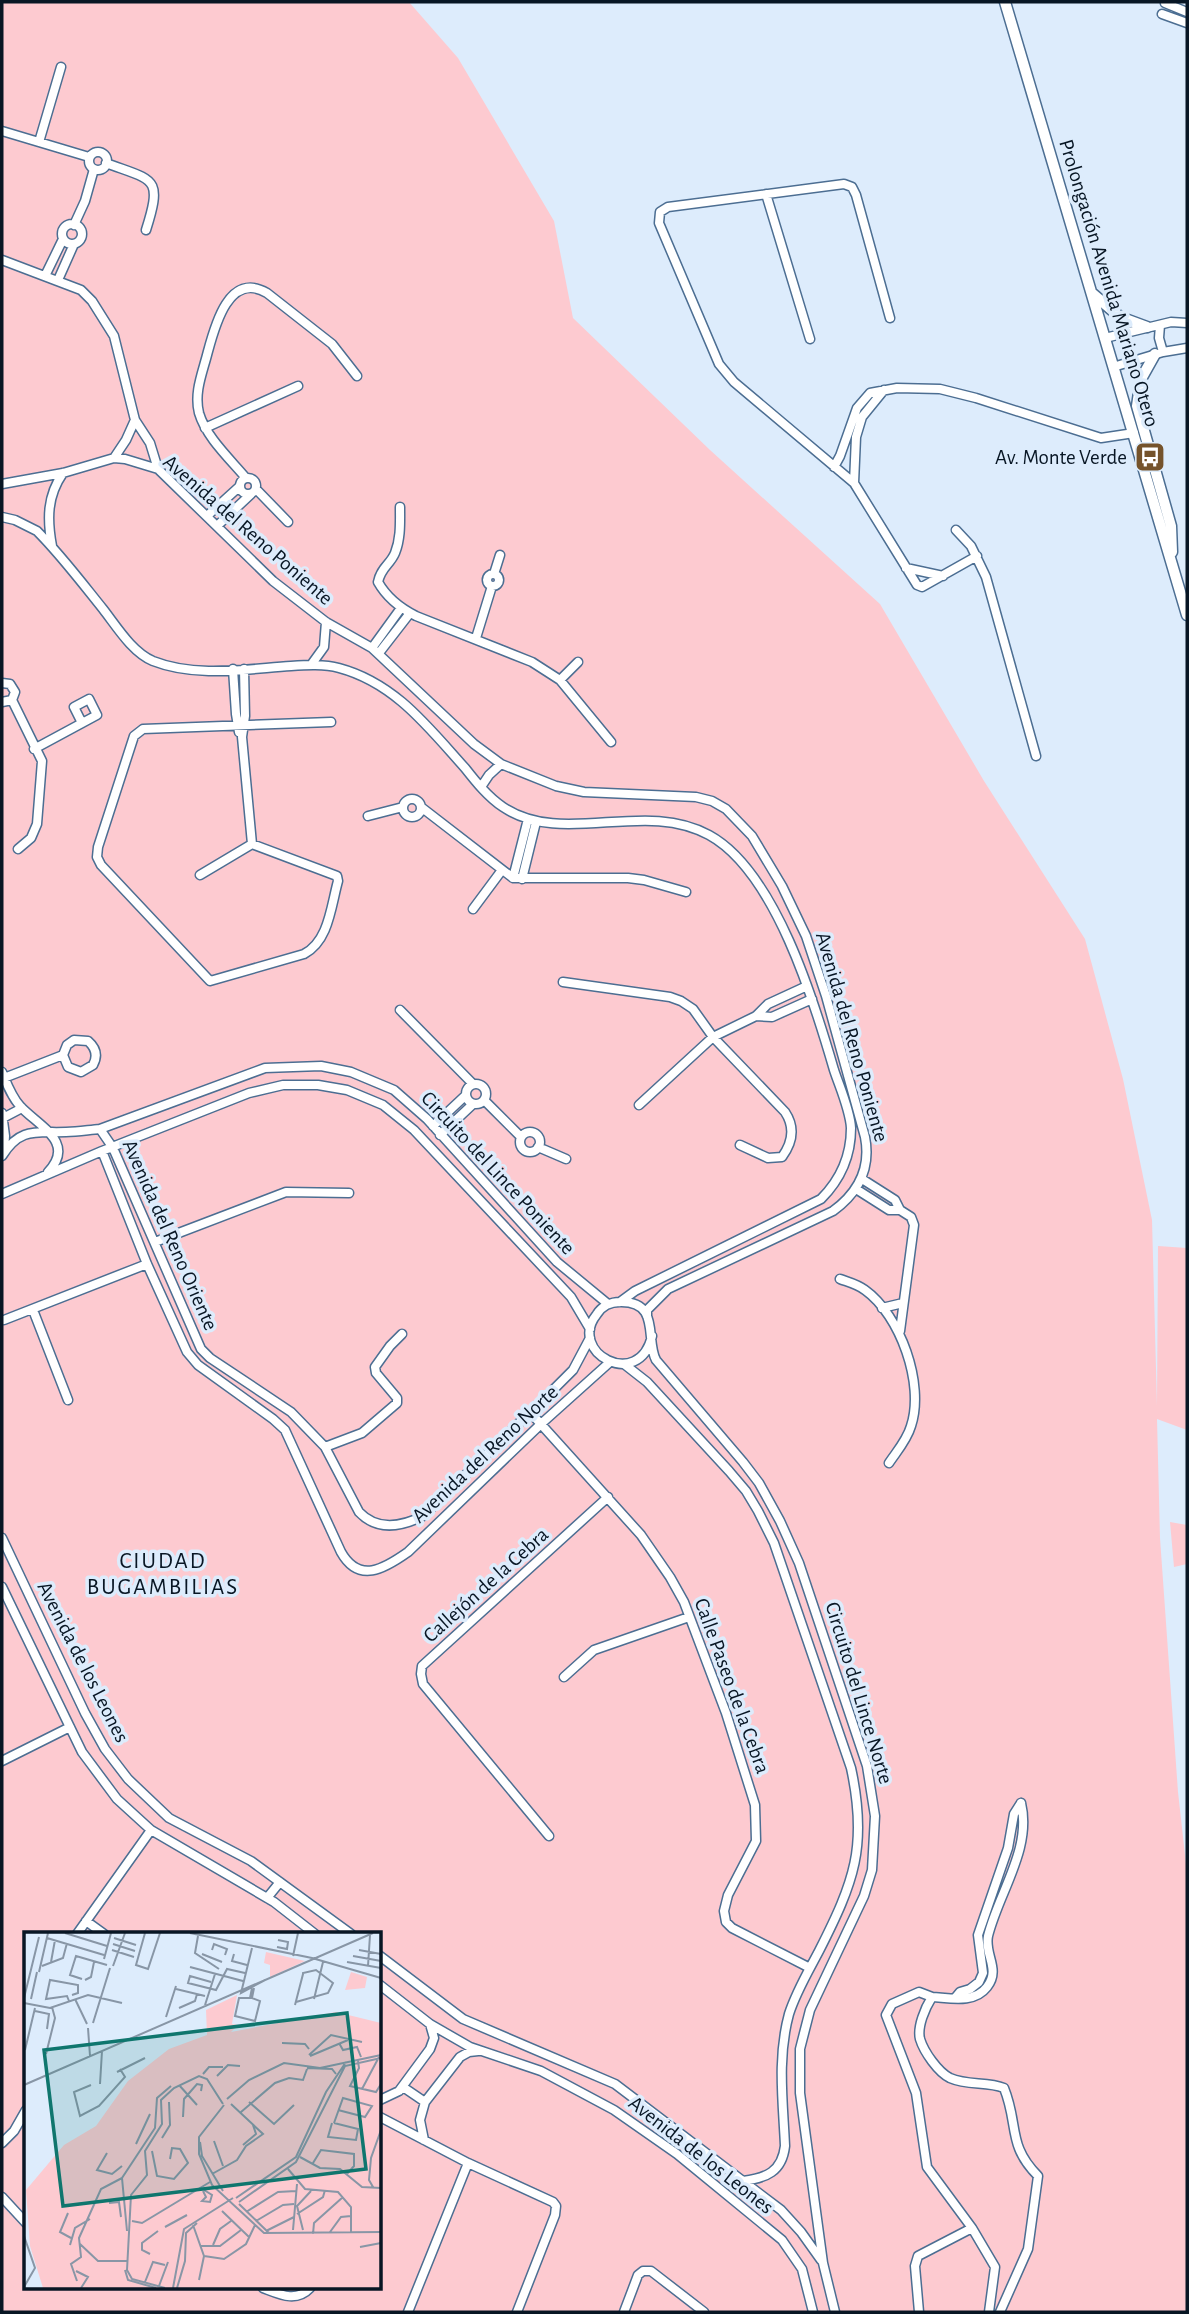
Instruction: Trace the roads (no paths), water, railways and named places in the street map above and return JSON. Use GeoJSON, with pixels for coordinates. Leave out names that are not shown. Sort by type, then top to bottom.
{"type":"FeatureCollection","features":[{"type":"Feature","properties":{"kind":"street","name":"Prolongación Avenida Mariano Otero"},"geometry":{"type":"LineString","coordinates":[[1005,2],[1187,615]]}},
{"type":"Feature","properties":{"kind":"street"},"geometry":{"type":"LineString","coordinates":[[1165,4],[1187,12]]}},
{"type":"Feature","properties":{"kind":"street"},"geometry":{"type":"LineString","coordinates":[[1163,14],[1187,23]]}},
{"type":"Feature","properties":{"kind":"street"},"geometry":{"type":"LineString","coordinates":[[39,142],[61,66]]}},
{"type":"Feature","properties":{"kind":"street"},"geometry":{"type":"LineString","coordinates":[[2,131],[89,157]]}},
{"type":"Feature","properties":{"kind":"street"},"geometry":{"type":"LineString","coordinates":[[94,152],[101,152],[107,163],[100,170],[94,169],[89,164],[89,157],[94,152]]}},
{"type":"Feature","properties":{"kind":"street"},"geometry":{"type":"LineString","coordinates":[[107,163],[149,179],[154,186],[156,201],[146,230]]}},
{"type":"Feature","properties":{"kind":"street"},"geometry":{"type":"LineString","coordinates":[[45,276],[63,239],[64,228],[74,225],[85,201],[94,169]]}},
{"type":"Feature","properties":{"kind":"street"},"geometry":{"type":"LineString","coordinates":[[890,318],[852,187],[844,184],[766,194],[668,207],[660,212],[659,223],[719,364],[734,382],[854,483],[917,585],[922,587],[977,556]]}},
{"type":"Feature","properties":{"kind":"street"},"geometry":{"type":"LineString","coordinates":[[766,194],[810,339]]}},
{"type":"Feature","properties":{"kind":"street"},"geometry":{"type":"LineString","coordinates":[[58,281],[74,244],[79,241],[81,233],[74,225]]}},
{"type":"Feature","properties":{"kind":"street"},"geometry":{"type":"LineString","coordinates":[[63,239],[74,244]]}},
{"type":"Feature","properties":{"kind":"street"},"geometry":{"type":"LineString","coordinates":[[2,260],[81,290],[92,300],[114,336],[135,420],[150,443],[158,469]]}},
{"type":"Feature","properties":{"kind":"street"},"geometry":{"type":"LineString","coordinates":[[288,522],[253,491],[243,492],[243,482],[205,428],[197,398],[217,316],[239,291],[259,289],[332,344],[356,376]]}},
{"type":"Feature","properties":{"kind":"street"},"geometry":{"type":"LineString","coordinates":[[1093,294],[1120,317],[1147,327]]}},
{"type":"Feature","properties":{"kind":"street"},"geometry":{"type":"LineString","coordinates":[[1105,338],[1160,324],[1187,323]]}},
{"type":"Feature","properties":{"kind":"street"},"geometry":{"type":"LineString","coordinates":[[1160,324],[1159,353],[1141,379],[1137,406],[1171,526],[1171,563]]}},
{"type":"Feature","properties":{"kind":"street"},"geometry":{"type":"LineString","coordinates":[[1113,367],[1159,353],[1187,348]]}},
{"type":"Feature","properties":{"kind":"street"},"geometry":{"type":"LineString","coordinates":[[205,428],[298,386]]}},
{"type":"Feature","properties":{"kind":"street"},"geometry":{"type":"LineString","coordinates":[[834,467],[857,408],[870,393],[884,390],[916,387],[940,389],[1101,438],[1134,433]]}},
{"type":"Feature","properties":{"kind":"street"},"geometry":{"type":"LineString","coordinates":[[854,483],[856,437],[862,417],[884,390]]}},
{"type":"Feature","properties":{"kind":"street"},"geometry":{"type":"LineString","coordinates":[[114,458],[135,420]]}},
{"type":"Feature","properties":{"kind":"street","name":"Avenida del Reno Poniente"},"geometry":{"type":"LineString","coordinates":[[2,484],[64,473],[114,458],[158,469],[273,581],[326,622],[376,651],[474,744],[501,764],[556,786],[591,793],[696,797],[712,801],[736,817],[752,836],[782,886],[810,948],[865,1137],[867,1167],[856,1189],[844,1204],[668,1289],[647,1310],[647,1316]]}},
{"type":"Feature","properties":{"kind":"street"},"geometry":{"type":"LineString","coordinates":[[52,546],[49,503],[52,491],[64,473]]}},
{"type":"Feature","properties":{"kind":"street"},"geometry":{"type":"LineString","coordinates":[[207,516],[243,482],[253,479],[253,491],[217,526]]}},
{"type":"Feature","properties":{"kind":"street"},"geometry":{"type":"LineString","coordinates":[[400,507],[399,540],[394,556],[381,571],[378,582],[384,592],[405,611],[532,662],[560,680],[611,742]]}},
{"type":"Feature","properties":{"kind":"street","name":"Avenida del Reno Poniente"},"geometry":{"type":"LineString","coordinates":[[2,517],[37,531],[141,653],[151,660],[183,670],[311,665],[340,669],[367,678],[396,695],[412,709],[481,787],[505,808],[532,820],[561,824],[657,820],[708,834],[730,848],[751,872],[780,924],[812,999],[851,1124],[846,1160],[832,1188],[821,1199],[635,1291],[620,1301]]}},
{"type":"Feature","properties":{"kind":"street"},"geometry":{"type":"LineString","coordinates":[[956,530],[977,556],[992,595],[1036,756]]}},
{"type":"Feature","properties":{"kind":"street"},"geometry":{"type":"LineString","coordinates":[[476,638],[492,586],[487,579],[494,574],[500,555]]}},
{"type":"Feature","properties":{"kind":"street"},"geometry":{"type":"LineString","coordinates":[[906,568],[943,576]]}},
{"type":"Feature","properties":{"kind":"street"},"geometry":{"type":"LineString","coordinates":[[376,651],[405,611]]}},
{"type":"Feature","properties":{"kind":"street"},"geometry":{"type":"LineString","coordinates":[[311,665],[324,646],[326,622]]}},
{"type":"Feature","properties":{"kind":"street"},"geometry":{"type":"LineString","coordinates":[[560,680],[578,662]]}},
{"type":"Feature","properties":{"kind":"street"},"geometry":{"type":"LineString","coordinates":[[233,669],[252,844]]}},
{"type":"Feature","properties":{"kind":"street"},"geometry":{"type":"LineString","coordinates":[[241,727],[244,669]]}},
{"type":"Feature","properties":{"kind":"street"},"geometry":{"type":"LineString","coordinates":[[2,683],[14,687],[12,700],[42,761],[37,824],[31,838],[18,849]]}},
{"type":"Feature","properties":{"kind":"street"},"geometry":{"type":"LineString","coordinates":[[2,702],[12,700]]}},
{"type":"Feature","properties":{"kind":"street"},"geometry":{"type":"LineString","coordinates":[[252,844],[337,876],[338,881],[323,936],[317,946],[304,954],[210,981],[101,865],[97,857],[97,847],[138,732],[144,729],[331,722]]}},
{"type":"Feature","properties":{"kind":"street"},"geometry":{"type":"LineString","coordinates":[[34,749],[82,723]]}},
{"type":"Feature","properties":{"kind":"street"},"geometry":{"type":"LineString","coordinates":[[481,787],[501,764]]}},
{"type":"Feature","properties":{"kind":"street"},"geometry":{"type":"LineString","coordinates":[[368,817],[403,807],[405,802],[412,799],[502,870],[517,878],[628,878],[685,891]]}},
{"type":"Feature","properties":{"kind":"street"},"geometry":{"type":"LineString","coordinates":[[517,878],[532,820]]}},
{"type":"Feature","properties":{"kind":"street"},"geometry":{"type":"LineString","coordinates":[[200,875],[252,844]]}},
{"type":"Feature","properties":{"kind":"street"},"geometry":{"type":"LineString","coordinates":[[473,909],[502,870]]}},
{"type":"Feature","properties":{"kind":"street"},"geometry":{"type":"LineString","coordinates":[[563,982],[670,997],[693,1009],[713,1037],[785,1112],[791,1123],[791,1138],[782,1157],[768,1158],[740,1145]]}},
{"type":"Feature","properties":{"kind":"street"},"geometry":{"type":"LineString","coordinates":[[639,1105],[713,1037],[756,1016],[768,1004],[807,986]]}},
{"type":"Feature","properties":{"kind":"street"},"geometry":{"type":"LineString","coordinates":[[756,1016],[772,1017],[812,999]]}},
{"type":"Feature","properties":{"kind":"street"},"geometry":{"type":"LineString","coordinates":[[400,1010],[473,1084]]}},
{"type":"Feature","properties":{"kind":"street"},"geometry":{"type":"LineString","coordinates":[[41,1176],[50,1170],[57,1157],[56,1141],[50,1132],[22,1108],[9,1090],[3,1075],[63,1055],[67,1045],[79,1039],[92,1044],[96,1057],[90,1069],[81,1072],[68,1067],[63,1055]]}},
{"type":"Feature","properties":{"kind":"street","name":"Circuito del Lince Poniente"},"geometry":{"type":"LineString","coordinates":[[3,1154],[16,1138],[30,1132],[84,1132],[100,1129],[265,1068],[321,1066],[367,1078],[394,1090],[433,1126],[557,1262],[608,1304]]}},
{"type":"Feature","properties":{"kind":"street"},"geometry":{"type":"LineString","coordinates":[[433,1126],[473,1084],[480,1084],[485,1089],[484,1100]]}},
{"type":"Feature","properties":{"kind":"street","name":"Circuito del Lince Poniente"},"geometry":{"type":"LineString","coordinates":[[2,1195],[41,1176],[249,1093],[283,1085],[318,1085],[347,1090],[383,1105],[414,1130],[571,1297],[590,1334]]}},
{"type":"Feature","properties":{"kind":"street"},"geometry":{"type":"LineString","coordinates":[[466,1094],[473,1104]]}},
{"type":"Feature","properties":{"kind":"street"},"geometry":{"type":"LineString","coordinates":[[440,1135],[473,1104],[484,1100]]}},
{"type":"Feature","properties":{"kind":"street"},"geometry":{"type":"LineString","coordinates":[[484,1100],[521,1137]]}},
{"type":"Feature","properties":{"kind":"street"},"geometry":{"type":"LineString","coordinates":[[3,1154],[3,1115],[22,1108]]}},
{"type":"Feature","properties":{"kind":"street","name":"Avenida del Reno Oriente"},"geometry":{"type":"LineString","coordinates":[[100,1129],[113,1148],[201,1349],[210,1358],[291,1412],[326,1447],[365,1519],[378,1525],[389,1526],[400,1525],[423,1516]]}},
{"type":"Feature","properties":{"kind":"street"},"geometry":{"type":"LineString","coordinates":[[533,1132],[539,1138],[538,1147],[531,1151],[523,1149],[520,1145],[521,1137],[525,1133],[533,1132]]}},
{"type":"Feature","properties":{"kind":"street"},"geometry":{"type":"LineString","coordinates":[[538,1147],[566,1160]]}},
{"type":"Feature","properties":{"kind":"street","name":"Avenida del Reno Oriente"},"geometry":{"type":"LineString","coordinates":[[102,1151],[183,1346],[192,1359],[285,1430],[348,1563],[360,1570],[383,1569]]}},
{"type":"Feature","properties":{"kind":"street"},"geometry":{"type":"LineString","coordinates":[[862,1179],[895,1200],[900,1210],[911,1217],[915,1227],[900,1331],[914,1382],[915,1406],[907,1435],[889,1463]]}},
{"type":"Feature","properties":{"kind":"street"},"geometry":{"type":"LineString","coordinates":[[856,1189],[889,1210],[900,1210]]}},
{"type":"Feature","properties":{"kind":"street"},"geometry":{"type":"LineString","coordinates":[[155,1242],[286,1192],[349,1193]]}},
{"type":"Feature","properties":{"kind":"street"},"geometry":{"type":"LineString","coordinates":[[4,1320],[147,1264]]}},
{"type":"Feature","properties":{"kind":"street"},"geometry":{"type":"LineString","coordinates":[[840,1279],[867,1291],[900,1331]]}},
{"type":"Feature","properties":{"kind":"street"},"geometry":{"type":"LineString","coordinates":[[620,1301],[636,1305],[647,1316],[652,1336],[646,1351],[640,1357],[624,1364],[610,1362],[601,1357],[594,1349],[590,1334],[594,1317],[608,1304],[620,1301]]}},
{"type":"Feature","properties":{"kind":"street"},"geometry":{"type":"LineString","coordinates":[[881,1308],[903,1303]]}},
{"type":"Feature","properties":{"kind":"street"},"geometry":{"type":"LineString","coordinates":[[33,1310],[68,1400]]}},
{"type":"Feature","properties":{"kind":"street"},"geometry":{"type":"LineString","coordinates":[[326,1447],[357,1436],[397,1403],[397,1398],[376,1373],[375,1367],[402,1334]]}},
{"type":"Feature","properties":{"kind":"street","name":"Avenida del Reno Norte"},"geometry":{"type":"LineString","coordinates":[[423,1516],[573,1370],[590,1334]]}},
{"type":"Feature","properties":{"kind":"street","name":"Circuito del Lince Norte"},"geometry":{"type":"LineString","coordinates":[[652,1336],[652,1349],[656,1360],[743,1462],[759,1483],[780,1521],[799,1563],[867,1766],[874,1796],[875,1840],[872,1870],[864,1896],[810,2010],[800,2049],[800,2093],[823,2263],[835,2312]]}},
{"type":"Feature","properties":{"kind":"street","name":"Avenida del Reno Norte"},"geometry":{"type":"LineString","coordinates":[[383,1569],[408,1552],[542,1423],[610,1362]]}},
{"type":"Feature","properties":{"kind":"street","name":"Circuito del Lince Norte"},"geometry":{"type":"LineString","coordinates":[[624,1364],[647,1382],[729,1471],[747,1492],[758,1511],[774,1543],[851,1768],[858,1798],[860,1828],[857,1854],[843,1904],[794,1999],[782,2048],[780,2065],[783,2156],[773,2173],[760,2179],[743,2181]]}},
{"type":"Feature","properties":{"kind":"street","name":"Calle Paseo de la Cebra"},"geometry":{"type":"LineString","coordinates":[[530,1412],[641,1535],[670,1577],[689,1617],[726,1713],[757,1818],[753,1848],[726,1903],[726,1922],[732,1928],[810,1968]]}},
{"type":"Feature","properties":{"kind":"street","name":"Callejón de la Cebra"},"geometry":{"type":"LineString","coordinates":[[549,1836],[423,1684],[422,1666],[608,1497]]}},
{"type":"Feature","properties":{"kind":"street"},"geometry":{"type":"LineString","coordinates":[[436,1503],[446,1515]]}},
{"type":"Feature","properties":{"kind":"street","name":"Avenida de los Leones"},"geometry":{"type":"LineString","coordinates":[[2,1538],[85,1713],[105,1749],[128,1779],[169,1818],[251,1861],[348,1932]]}},
{"type":"Feature","properties":{"kind":"street","name":"Avenida de los Leones"},"geometry":{"type":"LineString","coordinates":[[2,1587],[82,1752],[117,1799],[151,1830],[267,1898],[312,1932]]}},
{"type":"Feature","properties":{"kind":"street"},"geometry":{"type":"LineString","coordinates":[[564,1676],[594,1650],[689,1617]]}},
{"type":"Feature","properties":{"kind":"street"},"geometry":{"type":"LineString","coordinates":[[2,1761],[70,1727]]}},
{"type":"Feature","properties":{"kind":"street"},"geometry":{"type":"LineString","coordinates":[[955,1998],[960,1992],[979,1982],[984,1973],[978,1935],[1008,1848],[1014,1814],[1021,1803],[1024,1816],[1019,1851],[988,1938],[994,1965],[987,1988],[963,2000],[932,1997],[919,1992],[892,2004],[886,2015],[916,2093],[927,2167],[972,2228],[995,2267],[989,2312]]}},
{"type":"Feature","properties":{"kind":"street"},"geometry":{"type":"LineString","coordinates":[[78,1932],[151,1830]]}},
{"type":"Feature","properties":{"kind":"street"},"geometry":{"type":"LineString","coordinates":[[267,1898],[280,1882]]}},
{"type":"Feature","properties":{"kind":"street"},"geometry":{"type":"LineString","coordinates":[[86,1921],[101,1932]]}},
{"type":"Feature","properties":{"kind":"street","name":"Avenida de los Leones"},"geometry":{"type":"LineString","coordinates":[[382,1958],[463,2019],[615,2084],[781,2210],[823,2263]]}},
{"type":"Feature","properties":{"kind":"street","name":"Avenida de los Leones"},"geometry":{"type":"LineString","coordinates":[[382,1987],[430,2025],[479,2051],[541,2071],[614,2110],[677,2154],[782,2240],[802,2269],[813,2312]]}},
{"type":"Feature","properties":{"kind":"street"},"geometry":{"type":"LineString","coordinates":[[932,1997],[925,2009],[920,2038],[934,2063],[949,2078],[969,2083],[991,2083],[1004,2088],[1018,2151],[1038,2176],[1028,2249],[1000,2312]]}},
{"type":"Feature","properties":{"kind":"street"},"geometry":{"type":"LineString","coordinates":[[382,2100],[390,2098],[403,2087],[432,2046],[434,2033],[430,2025]]}},
{"type":"Feature","properties":{"kind":"street"},"geometry":{"type":"LineString","coordinates":[[424,2140],[421,2120],[425,2102],[460,2057],[479,2051]]}},
{"type":"Feature","properties":{"kind":"street"},"geometry":{"type":"LineString","coordinates":[[403,2087],[425,2102]]}},
{"type":"Feature","properties":{"kind":"street"},"geometry":{"type":"LineString","coordinates":[[2,2143],[21,2123],[24,2115]]}},
{"type":"Feature","properties":{"kind":"street"},"geometry":{"type":"LineString","coordinates":[[382,2119],[468,2164],[549,2198],[556,2206],[555,2216],[517,2312]]}},
{"type":"Feature","properties":{"kind":"street"},"geometry":{"type":"LineString","coordinates":[[408,2312],[468,2164]]}},
{"type":"Feature","properties":{"kind":"street"},"geometry":{"type":"LineString","coordinates":[[2,2197],[24,2220]]}},
{"type":"Feature","properties":{"kind":"street"},"geometry":{"type":"LineString","coordinates":[[919,2312],[915,2266],[918,2256],[972,2228]]}},
{"type":"Feature","properties":{"kind":"street"},"geometry":{"type":"LineString","coordinates":[[624,2312],[638,2275],[651,2271],[704,2312]]}},
{"type":"Feature","properties":{"kind":"street"},"geometry":{"type":"LineString","coordinates":[[268,2290],[286,2297],[302,2294],[307,2290]]}},
{"type":"Feature","properties":{"kind":"place","name":"Av. Monte Verde"},"geometry":{"type":"Point","coordinates":[1150,457]}},
{"type":"Feature","properties":{"kind":"district","name":"CIUDAD BUGAMBILIAS"},"geometry":{"type":"Point","coordinates":[163,1574]}}]}
